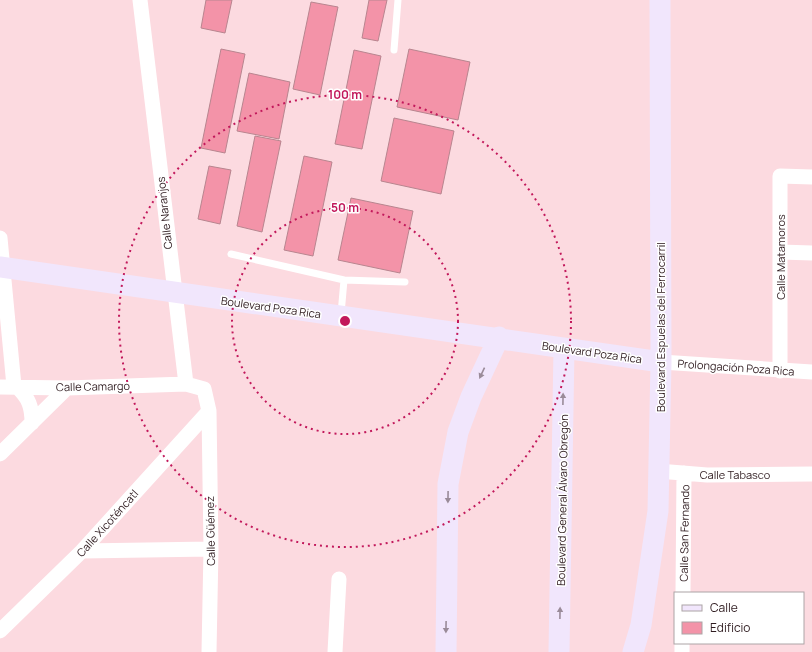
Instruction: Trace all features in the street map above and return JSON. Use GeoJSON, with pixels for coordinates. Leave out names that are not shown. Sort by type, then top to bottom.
{"type":"FeatureCollection","features":[{"type":"Feature","properties":{"kind":"main road","name":"Boulevard Espuelas del Ferrocarril"},"geometry":{"type":"LineString","coordinates":[[633,652],[641,624],[658,511],[661,362],[660,0]]}},
{"type":"Feature","properties":{"kind":"main road","name":"Boulevard Poza Rica"},"geometry":{"type":"LineString","coordinates":[[2,268],[341,317],[499,337],[661,362]]}},
{"type":"Feature","properties":{"kind":"main road"},"geometry":{"type":"LineString","coordinates":[[446,652],[448,484],[458,432],[471,397],[499,337]]}},
{"type":"Feature","properties":{"kind":"main road","name":"Boulevard General Álvaro Obregón"},"geometry":{"type":"LineString","coordinates":[[560,652],[564,348]]}},
{"type":"Feature","properties":{"kind":"street","name":"Calle Naranjos"},"geometry":{"type":"LineString","coordinates":[[140,0],[186,384]]}},
{"type":"Feature","properties":{"kind":"street","name":"Calle Matamoros"},"geometry":{"type":"LineString","coordinates":[[780,370],[780,176],[812,177]]}},
{"type":"Feature","properties":{"kind":"street"},"geometry":{"type":"LineString","coordinates":[[0,238],[10,387],[26,395],[32,407],[32,423]]}},
{"type":"Feature","properties":{"kind":"street"},"geometry":{"type":"LineString","coordinates":[[780,252],[812,253]]}},
{"type":"Feature","properties":{"kind":"street","name":"Prolongación Poza Rica"},"geometry":{"type":"LineString","coordinates":[[661,362],[812,372]]}},
{"type":"Feature","properties":{"kind":"street"},"geometry":{"type":"LineString","coordinates":[[186,384],[204,389],[209,410]]}},
{"type":"Feature","properties":{"kind":"street","name":"Calle Camargo"},"geometry":{"type":"LineString","coordinates":[[10,387],[67,388],[186,384]]}},
{"type":"Feature","properties":{"kind":"street"},"geometry":{"type":"LineString","coordinates":[[0,454],[67,388]]}},
{"type":"Feature","properties":{"kind":"street","name":"Calle Güémez"},"geometry":{"type":"LineString","coordinates":[[209,410],[211,549],[209,652]]}},
{"type":"Feature","properties":{"kind":"street","name":"Calle Xicoténcatl"},"geometry":{"type":"LineString","coordinates":[[0,631],[82,551],[209,410]]}},
{"type":"Feature","properties":{"kind":"street","name":"Calle Tabasco"},"geometry":{"type":"LineString","coordinates":[[658,471],[707,475],[812,474]]}},
{"type":"Feature","properties":{"kind":"street","name":"Calle San Fernando"},"geometry":{"type":"LineString","coordinates":[[683,592],[684,473]]}},
{"type":"Feature","properties":{"kind":"street"},"geometry":{"type":"LineString","coordinates":[[82,551],[211,549]]}},
{"type":"Feature","properties":{"kind":"street"},"geometry":{"type":"LineString","coordinates":[[335,652],[339,579]]}},
{"type":"Feature","properties":{"kind":"lane"},"geometry":{"type":"LineString","coordinates":[[394,50],[398,0]]}},
{"type":"Feature","properties":{"kind":"lane"},"geometry":{"type":"LineString","coordinates":[[231,254],[344,280],[405,282]]}},
{"type":"Feature","properties":{"kind":"lane"},"geometry":{"type":"LineString","coordinates":[[341,317],[344,280]]}},
{"type":"Feature","properties":{"kind":"building"},"geometry":{"type":"Polygon","coordinates":[[[206,0],[232,0],[225,33],[201,28],[206,0]]]}},
{"type":"Feature","properties":{"kind":"building"},"geometry":{"type":"Polygon","coordinates":[[[369,0],[387,0],[378,41],[362,38],[369,0]]]}},
{"type":"Feature","properties":{"kind":"building"},"geometry":{"type":"Polygon","coordinates":[[[311,2],[338,7],[320,95],[293,89],[311,2]]]}},
{"type":"Feature","properties":{"kind":"building"},"geometry":{"type":"Polygon","coordinates":[[[221,49],[245,54],[225,153],[201,148],[221,49]]]}},
{"type":"Feature","properties":{"kind":"building"},"geometry":{"type":"Polygon","coordinates":[[[409,49],[470,62],[458,120],[397,107],[409,49]]]}},
{"type":"Feature","properties":{"kind":"building"},"geometry":{"type":"Polygon","coordinates":[[[354,50],[381,56],[362,149],[335,144],[354,50]]]}},
{"type":"Feature","properties":{"kind":"building"},"geometry":{"type":"Polygon","coordinates":[[[249,73],[290,82],[279,139],[237,131],[249,73]]]}},
{"type":"Feature","properties":{"kind":"building"},"geometry":{"type":"Polygon","coordinates":[[[394,118],[454,131],[441,194],[381,181],[394,118]]]}},
{"type":"Feature","properties":{"kind":"building"},"geometry":{"type":"Polygon","coordinates":[[[255,136],[281,141],[262,232],[237,226],[255,136]]]}},
{"type":"Feature","properties":{"kind":"building"},"geometry":{"type":"Polygon","coordinates":[[[304,156],[332,162],[313,256],[284,250],[304,156]]]}},
{"type":"Feature","properties":{"kind":"building"},"geometry":{"type":"Polygon","coordinates":[[[209,166],[231,170],[220,224],[198,219],[209,166]]]}},
{"type":"Feature","properties":{"kind":"building"},"geometry":{"type":"Polygon","coordinates":[[[351,198],[413,211],[400,273],[338,260],[351,198]]]}}]}
